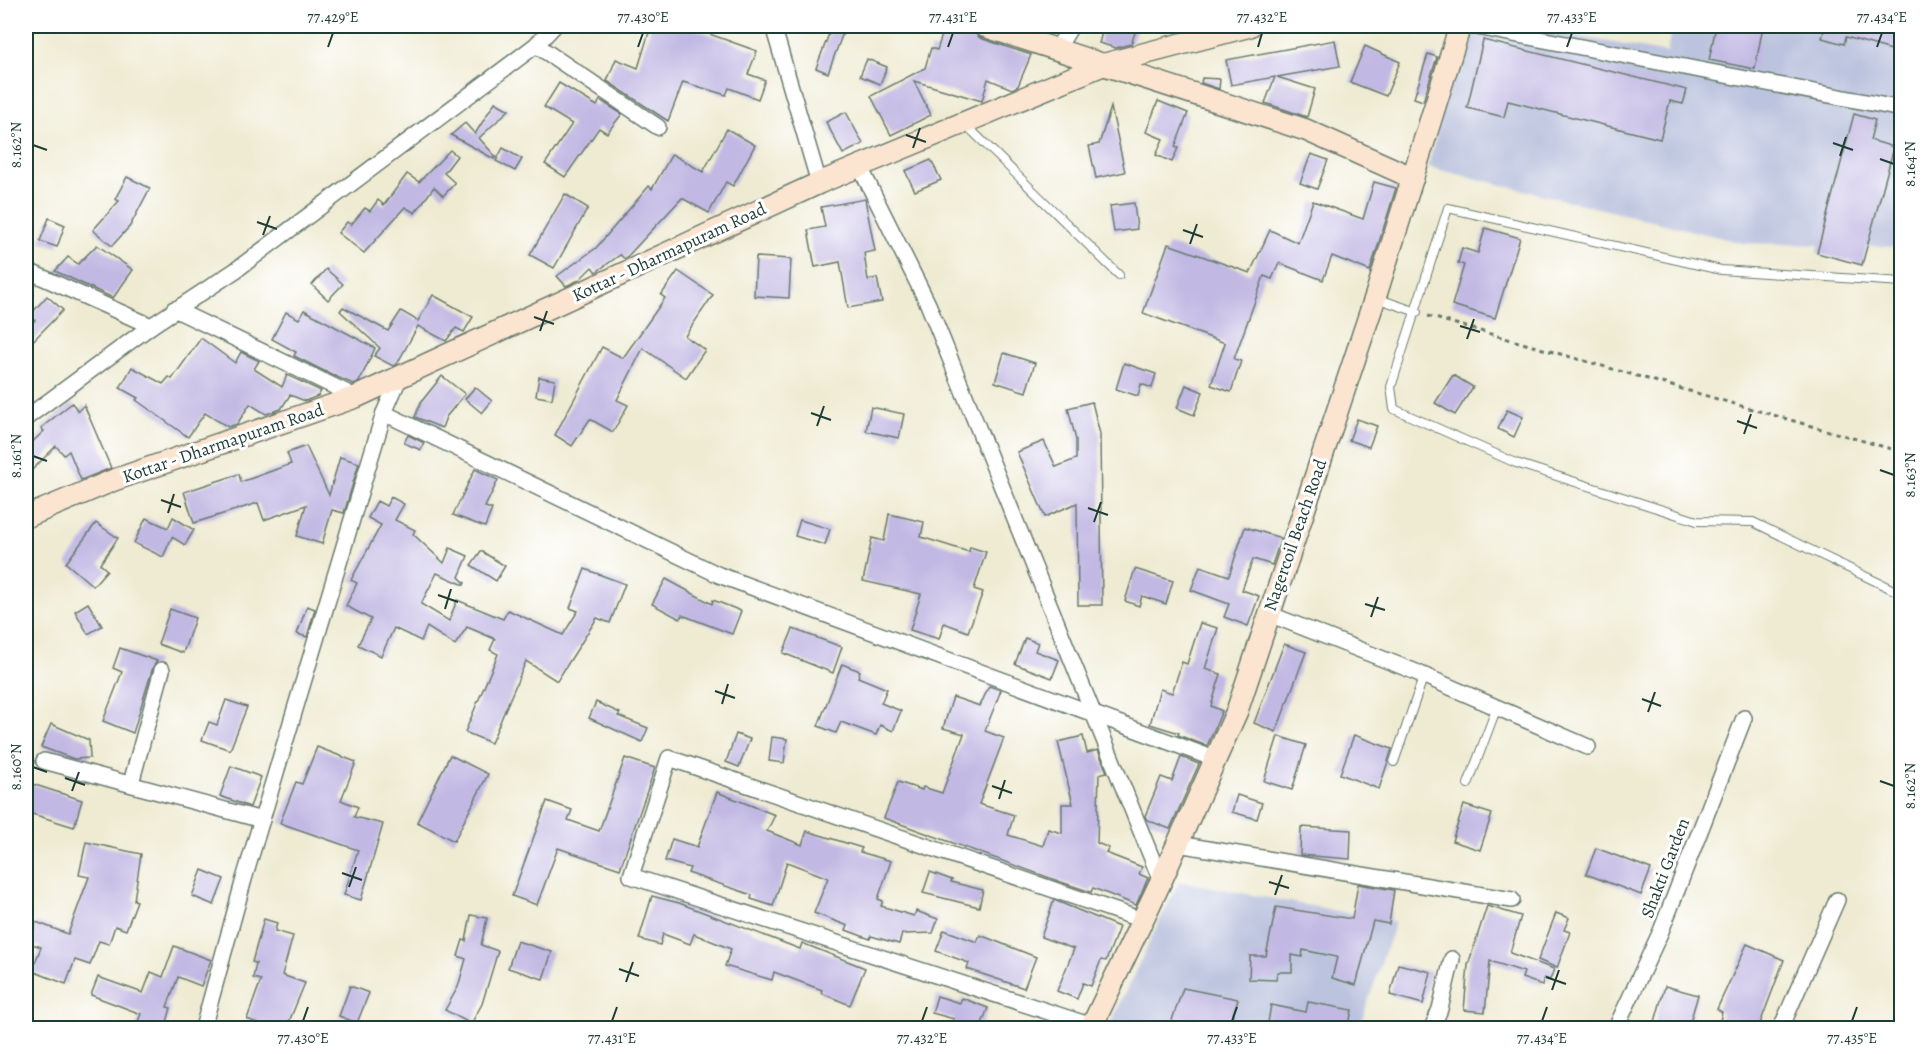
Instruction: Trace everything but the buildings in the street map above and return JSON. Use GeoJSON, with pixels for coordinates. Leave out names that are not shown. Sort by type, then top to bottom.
{"type":"FeatureCollection","features":[{"type":"Feature","properties":{"kind":"main road"},"geometry":{"type":"LineString","coordinates":[[984,26],[1306,130],[1413,178]]}},
{"type":"Feature","properties":{"kind":"main road","name":"Kottar - Dharmapuram Road"},"geometry":{"type":"LineString","coordinates":[[26,517],[114,480],[356,397],[401,374],[819,183],[1105,64],[1250,26]]}},
{"type":"Feature","properties":{"kind":"main road","name":"Nagercoil Beach Road"},"geometry":{"type":"LineString","coordinates":[[1091,1027],[1161,881],[1237,711],[1375,298],[1460,26]]}},
{"type":"Feature","properties":{"kind":"street"},"geometry":{"type":"LineString","coordinates":[[26,418],[174,309],[236,270],[536,45],[554,26]]}},
{"type":"Feature","properties":{"kind":"street"},"geometry":{"type":"LineString","coordinates":[[773,26],[819,183]]}},
{"type":"Feature","properties":{"kind":"street"},"geometry":{"type":"LineString","coordinates":[[1057,49],[1071,26]]}},
{"type":"Feature","properties":{"kind":"street"},"geometry":{"type":"LineString","coordinates":[[1472,26],[1902,109]]}},
{"type":"Feature","properties":{"kind":"street"},"geometry":{"type":"LineString","coordinates":[[536,45],[658,127]]}},
{"type":"Feature","properties":{"kind":"street"},"geometry":{"type":"LineString","coordinates":[[861,167],[928,304],[1161,881]]}},
{"type":"Feature","properties":{"kind":"street"},"geometry":{"type":"LineString","coordinates":[[26,270],[151,326]]}},
{"type":"Feature","properties":{"kind":"street"},"geometry":{"type":"LineString","coordinates":[[174,309],[356,397]]}},
{"type":"Feature","properties":{"kind":"street"},"geometry":{"type":"LineString","coordinates":[[203,1029],[262,820],[384,413],[401,374]]}},
{"type":"Feature","properties":{"kind":"street"},"geometry":{"type":"LineString","coordinates":[[384,413],[719,575],[1215,759]]}},
{"type":"Feature","properties":{"kind":"street"},"geometry":{"type":"LineString","coordinates":[[1269,614],[1424,675],[1588,747]]}},
{"type":"Feature","properties":{"kind":"street"},"geometry":{"type":"LineString","coordinates":[[131,783],[162,670]]}},
{"type":"Feature","properties":{"kind":"street","name":"Shakti Garden"},"geometry":{"type":"LineString","coordinates":[[1616,1029],[1661,931],[1744,718]]}},
{"type":"Feature","properties":{"kind":"street"},"geometry":{"type":"LineString","coordinates":[[1091,1027],[631,876],[669,758],[1142,920]]}},
{"type":"Feature","properties":{"kind":"street"},"geometry":{"type":"LineString","coordinates":[[44,761],[262,820]]}},
{"type":"Feature","properties":{"kind":"street"},"geometry":{"type":"LineString","coordinates":[[1178,844],[1512,900]]}},
{"type":"Feature","properties":{"kind":"street"},"geometry":{"type":"LineString","coordinates":[[1780,1029],[1837,900]]}},
{"type":"Feature","properties":{"kind":"street"},"geometry":{"type":"LineString","coordinates":[[1432,1029],[1440,1009],[1452,959]]}},
{"type":"Feature","properties":{"kind":"lane"},"geometry":{"type":"LineString","coordinates":[[964,123],[1119,275]]}},
{"type":"Feature","properties":{"kind":"lane"},"geometry":{"type":"LineString","coordinates":[[1902,282],[1721,270],[1448,208],[1417,312],[1391,387],[1394,409],[1516,463],[1697,521],[1753,522],[1902,594]]}},
{"type":"Feature","properties":{"kind":"lane"},"geometry":{"type":"LineString","coordinates":[[1375,298],[1417,312]]}},
{"type":"Feature","properties":{"kind":"lane"},"geometry":{"type":"LineString","coordinates":[[1394,762],[1424,675]]}},
{"type":"Feature","properties":{"kind":"lane"},"geometry":{"type":"LineString","coordinates":[[1468,784],[1497,707]]}},
{"type":"Feature","properties":{"kind":"path"},"geometry":{"type":"LineString","coordinates":[[1417,312],[1902,452]]}},
{"type":"Feature","properties":{"kind":"shaded area"},"geometry":{"type":"Polygon","coordinates":[[[1465,26],[1524,26],[1667,53],[1672,26],[1901,26],[1901,247],[1743,243],[1428,167],[1465,26]]]}},
{"type":"Feature","properties":{"kind":"shaded area"},"geometry":{"type":"Polygon","coordinates":[[[1179,881],[1395,922],[1359,1028],[1108,1028],[1179,881]]]}}]}
